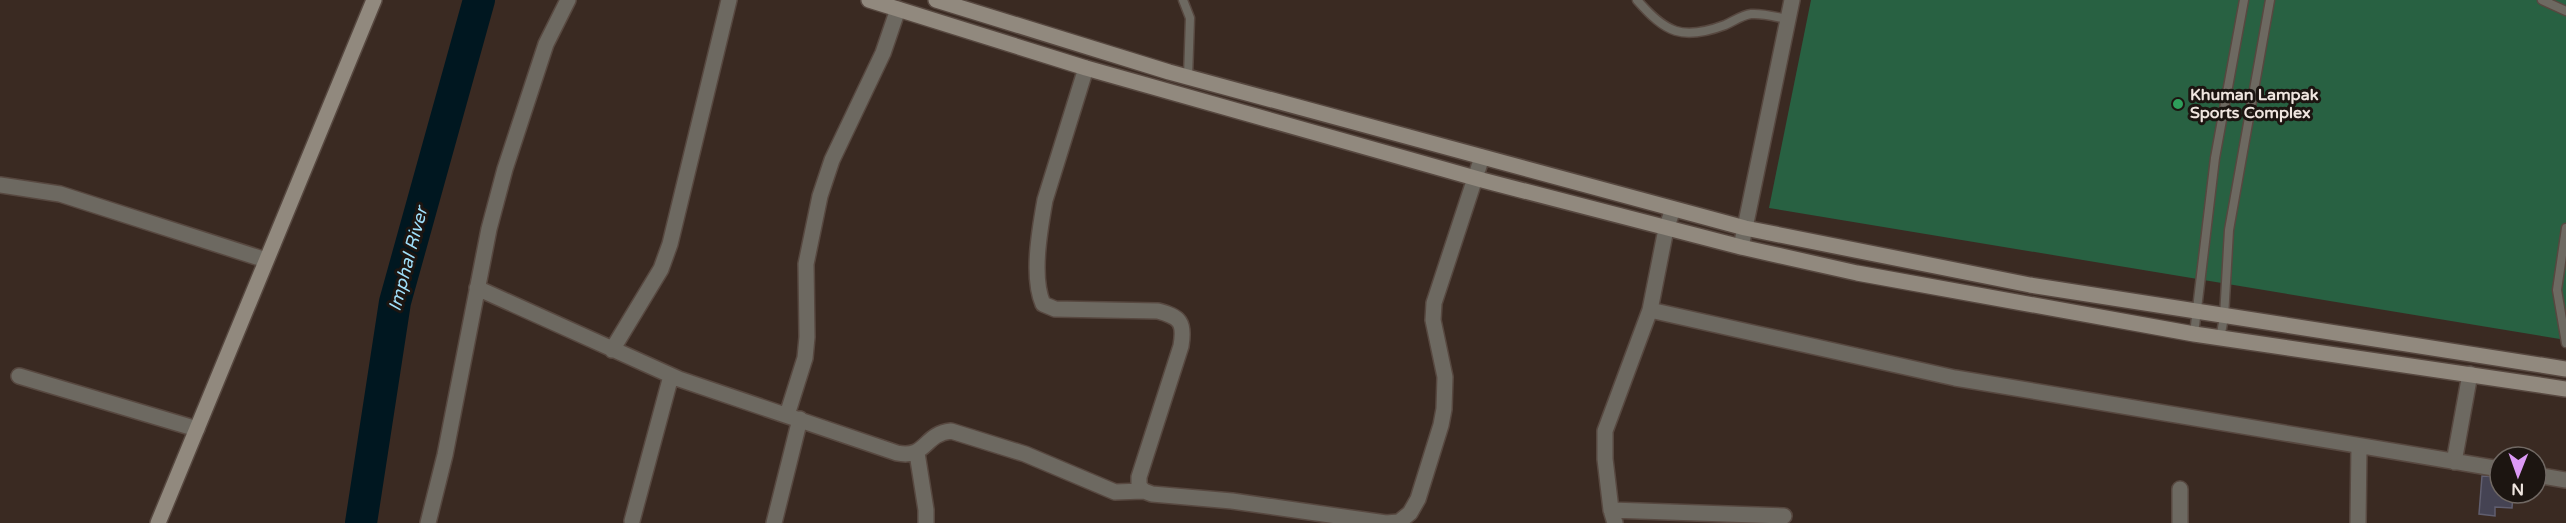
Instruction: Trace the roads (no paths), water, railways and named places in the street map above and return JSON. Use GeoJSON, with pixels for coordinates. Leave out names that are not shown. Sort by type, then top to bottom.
{"type":"FeatureCollection","features":[{"type":"Feature","properties":{"kind":"main road"},"geometry":{"type":"LineString","coordinates":[[158,523],[374,0]]}},
{"type":"Feature","properties":{"kind":"main road"},"geometry":{"type":"LineString","coordinates":[[868,0],[1086,68],[1476,178],[1741,247],[1857,273],[2220,339],[2566,389]]}},
{"type":"Feature","properties":{"kind":"main road"},"geometry":{"type":"LineString","coordinates":[[936,0],[1188,77],[1745,228],[2030,285],[2566,369]]}},
{"type":"Feature","properties":{"kind":"street"},"geometry":{"type":"LineString","coordinates":[[428,523],[445,455],[489,229],[505,169],[546,44],[568,0]]}},
{"type":"Feature","properties":{"kind":"street"},"geometry":{"type":"LineString","coordinates":[[612,350],[660,270],[670,244],[729,0]]}},
{"type":"Feature","properties":{"kind":"street"},"geometry":{"type":"LineString","coordinates":[[1741,247],[1792,0]]}},
{"type":"Feature","properties":{"kind":"street"},"geometry":{"type":"LineString","coordinates":[[774,523],[805,358],[806,264],[820,196],[832,160],[883,53],[898,9]]}},
{"type":"Feature","properties":{"kind":"street"},"geometry":{"type":"LineString","coordinates":[[1086,68],[1045,200],[1041,221],[1039,294],[1043,304],[1055,309],[1158,311],[1173,315],[1180,321],[1183,334],[1181,346],[1139,477],[1139,486],[1144,491]]}},
{"type":"Feature","properties":{"kind":"street"},"geometry":{"type":"LineString","coordinates":[[477,288],[671,376],[897,453],[910,455],[917,453],[940,432],[951,431],[1025,454],[1115,492],[1144,491],[1261,504],[1386,523],[1399,522],[1410,513],[1418,499],[1444,409],[1445,377],[1433,320],[1434,303],[1482,157]]}},
{"type":"Feature","properties":{"kind":"street"},"geometry":{"type":"LineString","coordinates":[[0,184],[60,194],[267,260]]}},
{"type":"Feature","properties":{"kind":"street"},"geometry":{"type":"LineString","coordinates":[[1673,209],[1666,229],[1652,304],[1605,431],[1605,459],[1613,516],[1784,516]]}},
{"type":"Feature","properties":{"kind":"street"},"geometry":{"type":"LineString","coordinates":[[1652,304],[1955,378],[2488,467]]}},
{"type":"Feature","properties":{"kind":"street"},"geometry":{"type":"LineString","coordinates":[[2454,462],[2470,374]]}},
{"type":"Feature","properties":{"kind":"street"},"geometry":{"type":"LineString","coordinates":[[19,375],[196,429]]}},
{"type":"Feature","properties":{"kind":"street"},"geometry":{"type":"LineString","coordinates":[[632,521],[671,376]]}},
{"type":"Feature","properties":{"kind":"street"},"geometry":{"type":"LineString","coordinates":[[2358,523],[2359,446]]}},
{"type":"Feature","properties":{"kind":"street"},"geometry":{"type":"LineString","coordinates":[[917,453],[927,510],[926,523]]}},
{"type":"Feature","properties":{"kind":"street"},"geometry":{"type":"LineString","coordinates":[[2548,477],[2566,480]]}},
{"type":"Feature","properties":{"kind":"street"},"geometry":{"type":"LineString","coordinates":[[2180,489],[2180,523]]}},
{"type":"Feature","properties":{"kind":"lane"},"geometry":{"type":"LineString","coordinates":[[1183,0],[1190,18],[1188,77]]}},
{"type":"Feature","properties":{"kind":"lane"},"geometry":{"type":"LineString","coordinates":[[1637,0],[1654,20],[1669,30],[1684,34],[1709,30],[1748,14],[1788,19]]}},
{"type":"Feature","properties":{"kind":"lane"},"geometry":{"type":"LineString","coordinates":[[2194,334],[2215,158],[2244,0]]}},
{"type":"Feature","properties":{"kind":"lane"},"geometry":{"type":"LineString","coordinates":[[2220,339],[2224,317],[2229,230],[2270,0]]}},
{"type":"Feature","properties":{"kind":"lane"},"geometry":{"type":"LineString","coordinates":[[2542,0],[2566,11]]}},
{"type":"Feature","properties":{"kind":"lane"},"geometry":{"type":"LineString","coordinates":[[2566,228],[2557,290],[2566,344]]}},
{"type":"Feature","properties":{"kind":"waterway","name":"Imphal River"},"geometry":{"type":"LineString","coordinates":[[361,523],[395,302],[479,0]]}},
{"type":"Feature","properties":{"kind":"place","name":"Khuman Lampak Sports Complex"},"geometry":{"type":"Point","coordinates":[2178,104]}}]}
